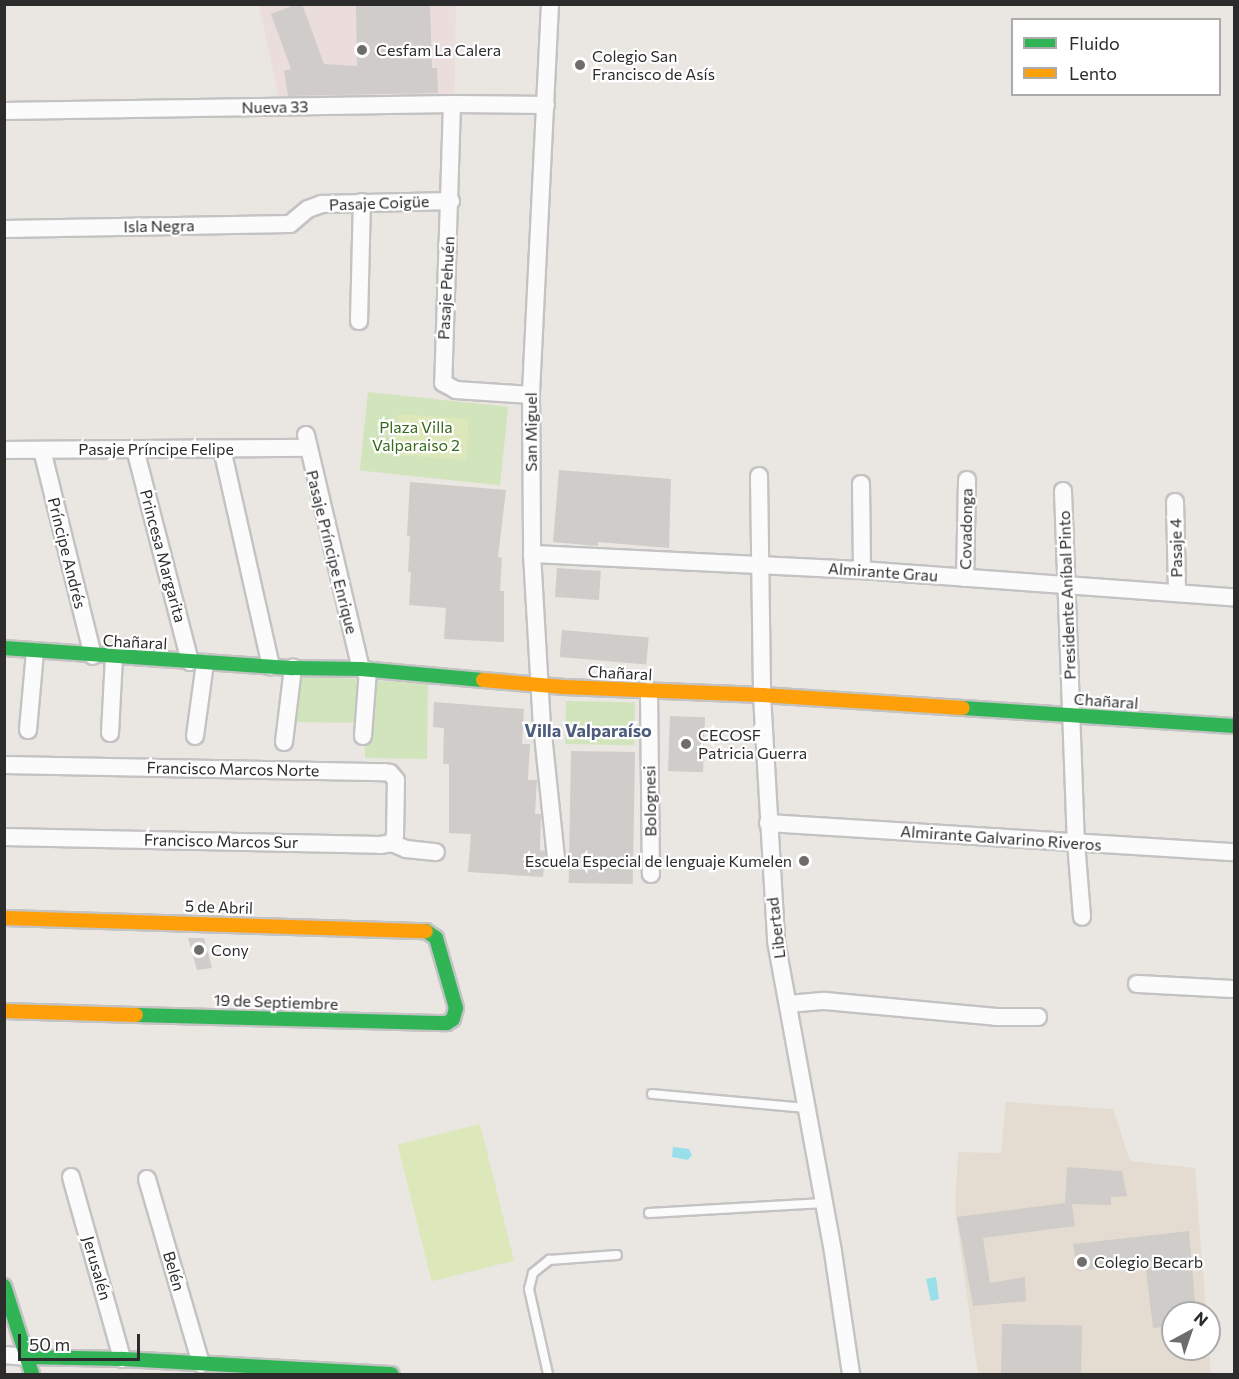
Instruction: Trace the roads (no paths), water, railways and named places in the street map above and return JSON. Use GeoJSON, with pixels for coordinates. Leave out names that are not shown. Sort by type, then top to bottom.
{"type":"FeatureCollection","features":[{"type":"Feature","properties":{"kind":"street","name":"San Miguel"},"geometry":{"type":"LineString","coordinates":[[550,4],[531,395],[532,554],[539,684],[556,858]]}},
{"type":"Feature","properties":{"kind":"street","name":"Nueva 33"},"geometry":{"type":"LineString","coordinates":[[4,111],[452,104],[546,105]]}},
{"type":"Feature","properties":{"kind":"street","name":"Pasaje Pehuén"},"geometry":{"type":"LineString","coordinates":[[452,104],[451,201],[443,383],[456,390],[531,395]]}},
{"type":"Feature","properties":{"kind":"street","name":"Pasaje Coigüe"},"geometry":{"type":"LineString","coordinates":[[308,209],[322,204],[451,201]]}},
{"type":"Feature","properties":{"kind":"street"},"geometry":{"type":"LineString","coordinates":[[359,321],[362,202]]}},
{"type":"Feature","properties":{"kind":"street","name":"Isla Negra"},"geometry":{"type":"LineString","coordinates":[[4,229],[290,224],[308,209]]}},
{"type":"Feature","properties":{"kind":"street","name":"Pasaje Príncipe Felipe"},"geometry":{"type":"LineString","coordinates":[[4,450],[222,449],[306,441]]}},
{"type":"Feature","properties":{"kind":"street","name":"Pasaje Príncipe Enrique"},"geometry":{"type":"LineString","coordinates":[[306,441],[364,670],[363,736]]}},
{"type":"Feature","properties":{"kind":"street"},"geometry":{"type":"LineString","coordinates":[[222,449],[271,667]]}},
{"type":"Feature","properties":{"kind":"street","name":"Príncipe Andrés"},"geometry":{"type":"LineString","coordinates":[[42,450],[93,656]]}},
{"type":"Feature","properties":{"kind":"street","name":"Princesa Margarita"},"geometry":{"type":"LineString","coordinates":[[135,450],[198,662]]}},
{"type":"Feature","properties":{"kind":"street","name":"Libertad"},"geometry":{"type":"LineString","coordinates":[[759,476],[762,695],[776,941],[808,1108],[851,1374]]}},
{"type":"Feature","properties":{"kind":"street","name":"Covadonga"},"geometry":{"type":"LineString","coordinates":[[966,578],[967,480]]}},
{"type":"Feature","properties":{"kind":"street"},"geometry":{"type":"LineString","coordinates":[[861,484],[862,570]]}},
{"type":"Feature","properties":{"kind":"street","name":"Presidente Aníbal Pinto"},"geometry":{"type":"LineString","coordinates":[[1063,491],[1076,842],[1082,917]]}},
{"type":"Feature","properties":{"kind":"street","name":"Pasaje 4"},"geometry":{"type":"LineString","coordinates":[[1175,502],[1177,593]]}},
{"type":"Feature","properties":{"kind":"street","name":"Almirante Grau"},"geometry":{"type":"LineString","coordinates":[[532,554],[862,570],[1234,597]]}},
{"type":"Feature","properties":{"kind":"street","name":"Chañaral"},"geometry":{"type":"LineString","coordinates":[[4,648],[271,667],[364,670],[649,692],[762,695],[1234,726]]}},
{"type":"Feature","properties":{"kind":"street"},"geometry":{"type":"LineString","coordinates":[[28,730],[35,651]]}},
{"type":"Feature","properties":{"kind":"street"},"geometry":{"type":"LineString","coordinates":[[110,733],[114,657]]}},
{"type":"Feature","properties":{"kind":"street"},"geometry":{"type":"LineString","coordinates":[[195,736],[198,662]]}},
{"type":"Feature","properties":{"kind":"street"},"geometry":{"type":"LineString","coordinates":[[284,742],[293,668]]}},
{"type":"Feature","properties":{"kind":"street","name":"Bolognesi"},"geometry":{"type":"LineString","coordinates":[[649,692],[651,874]]}},
{"type":"Feature","properties":{"kind":"street","name":"Francisco Marcos Norte"},"geometry":{"type":"LineString","coordinates":[[4,765],[390,773],[396,780],[395,835],[392,843]]}},
{"type":"Feature","properties":{"kind":"street","name":"Almirante Galvarino Riveros"},"geometry":{"type":"LineString","coordinates":[[768,823],[1234,852]]}},
{"type":"Feature","properties":{"kind":"street","name":"Francisco Marcos Sur"},"geometry":{"type":"LineString","coordinates":[[4,837],[380,845],[392,843],[406,849],[435,852]]}},
{"type":"Feature","properties":{"kind":"street","name":"5 de Abril"},"geometry":{"type":"LineString","coordinates":[[4,918],[424,930],[432,933]]}},
{"type":"Feature","properties":{"kind":"street","name":"19 de Septiembre"},"geometry":{"type":"LineString","coordinates":[[4,1011],[447,1023],[453,1019],[456,1008],[440,946],[432,933]]}},
{"type":"Feature","properties":{"kind":"street"},"geometry":{"type":"LineString","coordinates":[[1137,984],[1234,989]]}},
{"type":"Feature","properties":{"kind":"street"},"geometry":{"type":"LineString","coordinates":[[788,1004],[825,1001],[996,1017],[1038,1017]]}},
{"type":"Feature","properties":{"kind":"street","name":"Jerusalén"},"geometry":{"type":"LineString","coordinates":[[71,1177],[122,1359]]}},
{"type":"Feature","properties":{"kind":"street","name":"Belén"},"geometry":{"type":"LineString","coordinates":[[147,1179],[201,1364]]}},
{"type":"Feature","properties":{"kind":"street"},"geometry":{"type":"LineString","coordinates":[[4,1286],[32,1374]]}},
{"type":"Feature","properties":{"kind":"street"},"geometry":{"type":"LineString","coordinates":[[4,1355],[392,1374]]}},
{"type":"Feature","properties":{"kind":"lane"},"geometry":{"type":"LineString","coordinates":[[652,1094],[808,1108]]}},
{"type":"Feature","properties":{"kind":"lane"},"geometry":{"type":"LineString","coordinates":[[649,1213],[824,1203]]}},
{"type":"Feature","properties":{"kind":"lane"},"geometry":{"type":"LineString","coordinates":[[548,1374],[529,1289],[532,1273],[549,1260],[617,1255]]}},
{"type":"Feature","properties":{"kind":"water"},"geometry":{"type":"Polygon","coordinates":[[[673,1147],[689,1149],[692,1155],[688,1160],[672,1157],[673,1147]]]}},
{"type":"Feature","properties":{"kind":"water"},"geometry":{"type":"Polygon","coordinates":[[[936,1277],[939,1299],[931,1301],[926,1279],[936,1277]]]}},
{"type":"Feature","properties":{"kind":"place","name":"Cesfam La Calera"},"geometry":{"type":"Point","coordinates":[362,50]}},
{"type":"Feature","properties":{"kind":"place","name":"Colegio San Francisco de Asís"},"geometry":{"type":"Point","coordinates":[580,65]}},
{"type":"Feature","properties":{"kind":"place","name":"CECOSF Patricia Guerra"},"geometry":{"type":"Point","coordinates":[686,744]}},
{"type":"Feature","properties":{"kind":"place","name":"Escuela Especial de lenguaje Kumelen"},"geometry":{"type":"Point","coordinates":[804,861]}},
{"type":"Feature","properties":{"kind":"place","name":"Cony"},"geometry":{"type":"Point","coordinates":[199,950]}},
{"type":"Feature","properties":{"kind":"place","name":"Colegio Becarb"},"geometry":{"type":"Point","coordinates":[1082,1262]}},
{"type":"Feature","properties":{"kind":"district","name":"Villa Valparaíso"},"geometry":{"type":"Point","coordinates":[588,730]}},
{"type":"Feature","properties":{"kind":"park label","name":"Plaza Villa Valparaiso 2"},"geometry":{"type":"Point","coordinates":[416,436]}}]}
